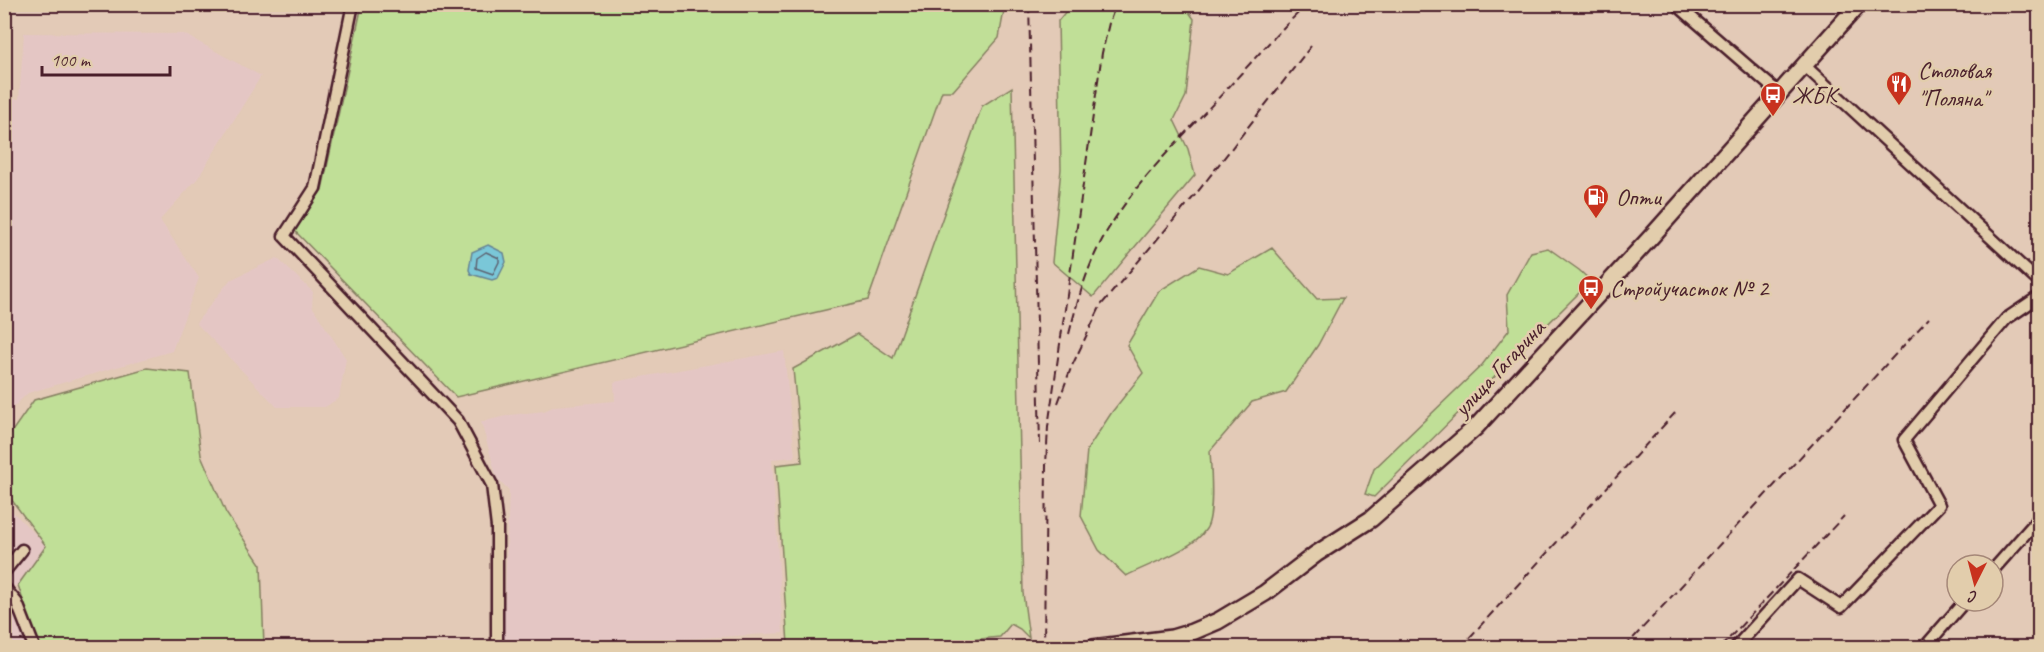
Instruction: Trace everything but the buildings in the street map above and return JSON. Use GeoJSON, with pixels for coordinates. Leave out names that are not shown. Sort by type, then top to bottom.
{"type":"FeatureCollection","features":[{"type":"Feature","properties":{"kind":"main road","name":"улица Гагарина"},"geometry":{"type":"LineString","coordinates":[[1093,648],[1172,638],[1209,625],[1265,593],[1316,554],[1371,519],[1476,427],[1651,237],[1859,4]]}},
{"type":"Feature","properties":{"kind":"street"},"geometry":{"type":"LineString","coordinates":[[353,4],[315,188],[284,236],[458,421],[492,485],[497,527],[498,648]]}},
{"type":"Feature","properties":{"kind":"street"},"geometry":{"type":"LineString","coordinates":[[1676,4],[1780,94]]}},
{"type":"Feature","properties":{"kind":"street"},"geometry":{"type":"LineString","coordinates":[[1805,66],[2040,283]]}},
{"type":"Feature","properties":{"kind":"street"},"geometry":{"type":"LineString","coordinates":[[1734,648],[1798,579],[1841,607],[1939,506],[1904,440],[2006,319],[2040,296]]}},
{"type":"Feature","properties":{"kind":"street"},"geometry":{"type":"LineString","coordinates":[[2005,556],[2040,517]]}},
{"type":"Feature","properties":{"kind":"street"},"geometry":{"type":"LineString","coordinates":[[4,572],[22,550]]}},
{"type":"Feature","properties":{"kind":"street"},"geometry":{"type":"LineString","coordinates":[[4,587],[17,603],[33,644],[32,648]]}},
{"type":"Feature","properties":{"kind":"street"},"geometry":{"type":"LineString","coordinates":[[1924,648],[1955,613]]}},
{"type":"Feature","properties":{"kind":"shaded area"},"geometry":{"type":"Polygon","coordinates":[[[4,5],[138,5],[122,8],[5,9],[4,5]]]}},
{"type":"Feature","properties":{"kind":"shaded area"},"geometry":{"type":"Polygon","coordinates":[[[24,33],[184,34],[261,76],[198,178],[160,220],[199,278],[172,351],[28,393],[5,415],[5,99],[19,99],[24,33]]]}},
{"type":"Feature","properties":{"kind":"shaded area"},"geometry":{"type":"Polygon","coordinates":[[[277,258],[313,292],[312,306],[346,359],[339,398],[325,407],[277,407],[196,323],[230,280],[277,258]]]}},
{"type":"Feature","properties":{"kind":"shaded area"},"geometry":{"type":"Polygon","coordinates":[[[784,351],[795,457],[772,459],[783,633],[556,647],[503,647],[509,490],[497,478],[481,422],[510,415],[544,411],[555,406],[615,401],[614,382],[784,351]]]}},
{"type":"Feature","properties":{"kind":"shaded area"},"geometry":{"type":"Polygon","coordinates":[[[4,503],[47,546],[18,585],[5,588],[4,503]]]}},
{"type":"Feature","properties":{"kind":"shaded area"},"geometry":{"type":"Polygon","coordinates":[[[4,603],[18,617],[29,645],[27,647],[5,647],[4,603]]]}},
{"type":"Feature","properties":{"kind":"green space"},"geometry":{"type":"Polygon","coordinates":[[[362,5],[1005,5],[999,38],[953,91],[942,91],[868,300],[456,397],[293,229],[322,190],[362,5]]]}},
{"type":"Feature","properties":{"kind":"green space"},"geometry":{"type":"Polygon","coordinates":[[[1071,5],[1184,5],[1194,19],[1186,96],[1174,120],[1188,149],[1195,175],[1093,297],[1052,262],[1061,169],[1058,21],[1071,5]]]}},
{"type":"Feature","properties":{"kind":"green space"},"geometry":{"type":"Polygon","coordinates":[[[1012,87],[1023,593],[1029,638],[1011,624],[1000,637],[893,648],[788,645],[776,465],[802,462],[793,369],[857,334],[893,358],[982,106],[1012,87]]]}},
{"type":"Feature","properties":{"kind":"green space"},"geometry":{"type":"Polygon","coordinates":[[[1272,248],[1317,299],[1343,298],[1318,345],[1286,392],[1252,402],[1210,451],[1211,514],[1209,523],[1200,537],[1170,556],[1126,576],[1099,550],[1081,516],[1087,450],[1112,412],[1143,373],[1127,345],[1159,291],[1199,266],[1228,274],[1272,248]]]}},
{"type":"Feature","properties":{"kind":"green space"},"geometry":{"type":"Polygon","coordinates":[[[1548,248],[1591,281],[1374,497],[1365,494],[1374,469],[1482,365],[1509,330],[1507,295],[1531,252],[1548,248]]]}},
{"type":"Feature","properties":{"kind":"green space"},"geometry":{"type":"Polygon","coordinates":[[[147,368],[190,373],[201,455],[226,513],[261,565],[264,647],[36,647],[18,585],[46,546],[5,491],[5,451],[8,437],[34,400],[147,368]]]}},
{"type":"Feature","properties":{"kind":"water"},"geometry":{"type":"Polygon","coordinates":[[[488,245],[504,253],[506,262],[498,278],[492,280],[471,274],[469,270],[472,252],[488,245]]]}},
{"type":"Feature","properties":{"kind":"railway"},"geometry":{"type":"LineString","coordinates":[[1029,4],[1040,444]]}},
{"type":"Feature","properties":{"kind":"railway"},"geometry":{"type":"LineString","coordinates":[[1044,648],[1048,427],[1102,53],[1116,4]]}},
{"type":"Feature","properties":{"kind":"railway"},"geometry":{"type":"LineString","coordinates":[[1069,334],[1089,268],[1100,243],[1119,212],[1162,158],[1308,4]]}},
{"type":"Feature","properties":{"kind":"railway"},"geometry":{"type":"LineString","coordinates":[[1058,403],[1071,368],[1101,305],[1196,194],[1311,46]]}},
{"type":"Feature","properties":{"kind":"railway"},"geometry":{"type":"LineString","coordinates":[[1624,648],[1929,318]]}},
{"type":"Feature","properties":{"kind":"railway"},"geometry":{"type":"LineString","coordinates":[[1460,648],[1675,413]]}},
{"type":"Feature","properties":{"kind":"railway"},"geometry":{"type":"LineString","coordinates":[[1720,648],[1844,516]]}},
{"type":"Feature","properties":{"kind":"place","name":"Столовая \"Поляна\""},"geometry":{"type":"Point","coordinates":[1899,107]}},
{"type":"Feature","properties":{"kind":"place","name":"ЖБК"},"geometry":{"type":"Point","coordinates":[1773,118]}},
{"type":"Feature","properties":{"kind":"place","name":"Опти"},"geometry":{"type":"Point","coordinates":[1596,220]}},
{"type":"Feature","properties":{"kind":"place","name":"Стройучасток № 2"},"geometry":{"type":"Point","coordinates":[1591,311]}}]}
